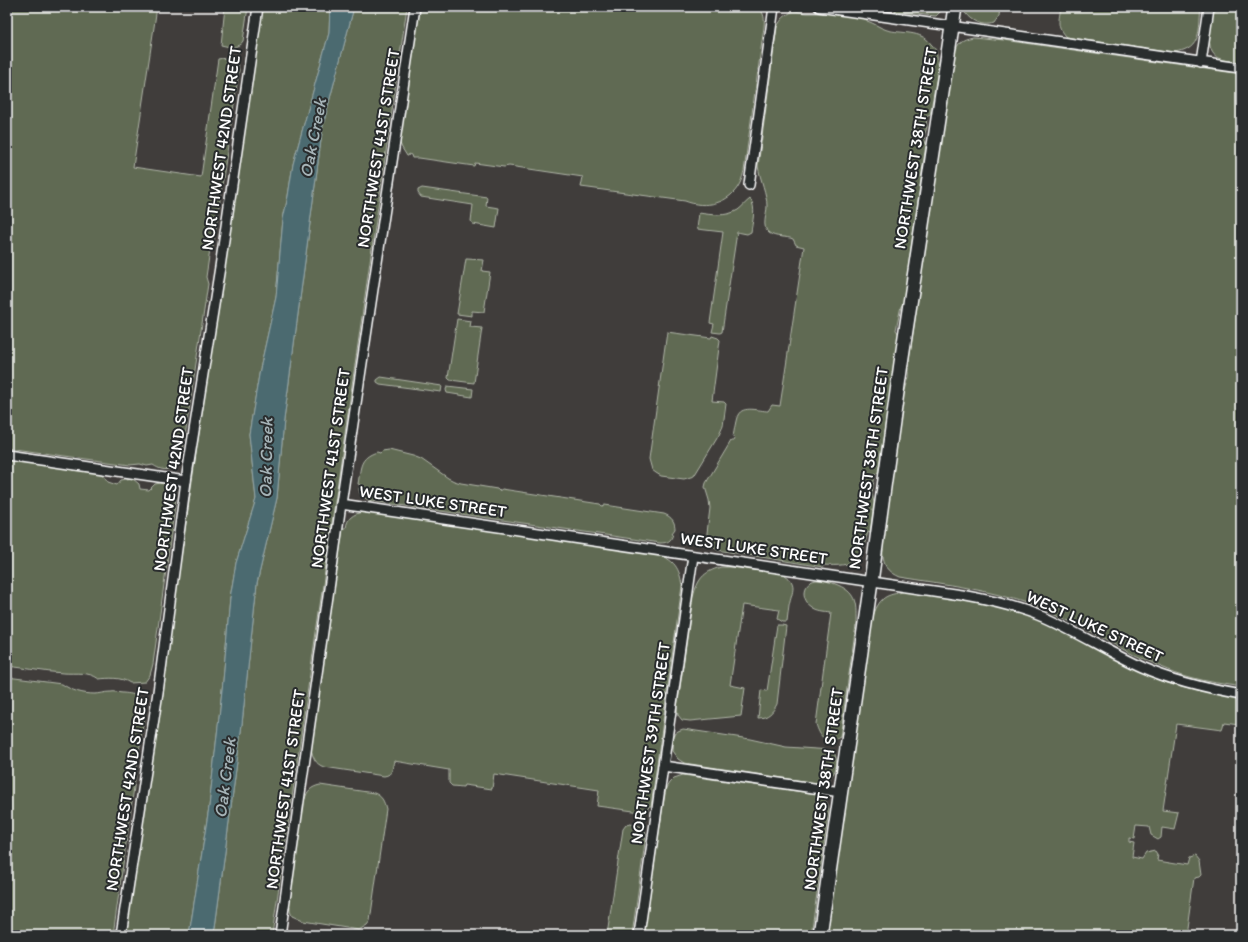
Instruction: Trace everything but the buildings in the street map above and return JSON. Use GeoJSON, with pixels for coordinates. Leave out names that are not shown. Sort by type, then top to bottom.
{"type":"FeatureCollection","features":[{"type":"Feature","properties":{"kind":"street","name":"NORTHWEST 42ND STREET"},"geometry":{"type":"LineString","coordinates":[[121,935],[158,692],[186,481],[221,259],[258,7]]}},
{"type":"Feature","properties":{"kind":"street","name":"NORTHWEST 41ST STREET"},"geometry":{"type":"LineString","coordinates":[[280,935],[341,504],[415,7]]}},
{"type":"Feature","properties":{"kind":"street"},"geometry":{"type":"LineString","coordinates":[[749,184],[774,7]]}},
{"type":"Feature","properties":{"kind":"street"},"geometry":{"type":"LineString","coordinates":[[819,7],[1241,68]]}},
{"type":"Feature","properties":{"kind":"street","name":"NORTHWEST 38TH STREET"},"geometry":{"type":"LineString","coordinates":[[820,935],[902,355],[955,7]]}},
{"type":"Feature","properties":{"kind":"street"},"geometry":{"type":"LineString","coordinates":[[1201,62],[1209,7]]}},
{"type":"Feature","properties":{"kind":"street"},"geometry":{"type":"LineString","coordinates":[[7,455],[186,481]]}},
{"type":"Feature","properties":{"kind":"street","name":"WEST LUKE STREET"},"geometry":{"type":"LineString","coordinates":[[341,504],[961,594],[1012,606],[1054,622],[1143,668],[1198,686],[1241,695]]}},
{"type":"Feature","properties":{"kind":"street","name":"NORTHWEST 39TH STREET"},"geometry":{"type":"LineString","coordinates":[[639,935],[693,556]]}},
{"type":"Feature","properties":{"kind":"street"},"geometry":{"type":"LineString","coordinates":[[663,766],[841,792]]}},
{"type":"Feature","properties":{"kind":"shaded area"},"geometry":{"type":"Polygon","coordinates":[[[7,7],[1241,7],[1241,935],[7,935],[7,7]]]}},
{"type":"Feature","properties":{"kind":"green space"},"geometry":{"type":"Polygon","coordinates":[[[7,7],[157,7],[133,167],[201,177],[218,59],[225,58],[232,60],[237,64],[239,70],[213,247],[210,250],[206,277],[208,284],[182,456],[170,469],[166,470],[153,465],[130,465],[7,448],[7,7]]]}},
{"type":"Feature","properties":{"kind":"green space"},"geometry":{"type":"Polygon","coordinates":[[[225,7],[248,7],[243,41],[241,44],[236,46],[230,47],[221,45],[225,7]]]}},
{"type":"Feature","properties":{"kind":"green space"},"geometry":{"type":"Polygon","coordinates":[[[261,7],[330,7],[329,33],[293,164],[283,219],[276,297],[260,369],[249,434],[256,499],[236,563],[230,598],[223,681],[209,807],[189,935],[126,935],[261,7]]]}},
{"type":"Feature","properties":{"kind":"green space"},"geometry":{"type":"Polygon","coordinates":[[[354,7],[407,7],[272,935],[214,935],[242,724],[257,583],[277,498],[284,420],[323,125],[354,7]]]}},
{"type":"Feature","properties":{"kind":"green space"},"geometry":{"type":"Polygon","coordinates":[[[419,7],[759,7],[764,16],[764,27],[744,171],[740,183],[730,196],[723,200],[716,203],[701,205],[685,201],[581,187],[583,177],[509,166],[504,167],[475,163],[474,166],[412,158],[409,154],[407,156],[399,141],[419,7]]]}},
{"type":"Feature","properties":{"kind":"green space"},"geometry":{"type":"Polygon","coordinates":[[[891,7],[945,7],[936,16],[897,12],[891,7]]]}},
{"type":"Feature","properties":{"kind":"green space"},"geometry":{"type":"Polygon","coordinates":[[[962,7],[1000,7],[999,16],[994,23],[979,23],[967,16],[962,7]]]}},
{"type":"Feature","properties":{"kind":"green space"},"geometry":{"type":"Polygon","coordinates":[[[1061,7],[1201,7],[1199,30],[1195,42],[1184,51],[1175,53],[1066,37],[1059,27],[1061,7]]]}},
{"type":"Feature","properties":{"kind":"green space"},"geometry":{"type":"Polygon","coordinates":[[[1213,7],[1241,7],[1241,62],[1219,58],[1214,55],[1211,49],[1209,35],[1213,7]]]}},
{"type":"Feature","properties":{"kind":"green space"},"geometry":{"type":"Polygon","coordinates":[[[794,11],[807,13],[832,13],[867,19],[867,21],[887,30],[917,34],[922,36],[935,48],[937,53],[937,64],[939,64],[930,115],[926,117],[927,127],[924,137],[926,144],[903,305],[901,306],[896,330],[899,334],[878,472],[875,475],[872,493],[874,503],[870,533],[868,532],[859,556],[854,560],[842,565],[823,565],[823,567],[717,550],[708,540],[707,533],[710,508],[705,487],[706,483],[731,441],[734,441],[735,439],[733,437],[738,415],[740,412],[748,409],[768,411],[772,405],[780,406],[804,247],[796,245],[793,239],[775,236],[769,233],[765,227],[767,201],[758,166],[777,27],[788,14],[794,11]]]}},
{"type":"Feature","properties":{"kind":"green space"},"geometry":{"type":"Polygon","coordinates":[[[973,37],[1004,40],[1241,74],[1241,687],[1203,680],[1169,670],[1134,655],[1085,628],[1033,605],[984,591],[900,577],[894,574],[886,566],[883,555],[883,537],[903,397],[909,377],[909,359],[954,54],[960,42],[973,37]]]}},
{"type":"Feature","properties":{"kind":"green space"},"geometry":{"type":"Polygon","coordinates":[[[422,188],[487,197],[486,206],[499,208],[496,228],[473,224],[471,221],[473,205],[421,197],[418,190],[422,188]]]}},
{"type":"Feature","properties":{"kind":"green space"},"geometry":{"type":"Polygon","coordinates":[[[750,199],[754,211],[751,232],[747,234],[737,232],[722,332],[712,332],[714,324],[710,323],[723,232],[697,229],[699,213],[714,215],[729,214],[738,210],[750,199]]]}},
{"type":"Feature","properties":{"kind":"green space"},"geometry":{"type":"Polygon","coordinates":[[[466,259],[484,260],[482,271],[490,272],[484,312],[472,311],[472,316],[457,314],[466,259]]]}},
{"type":"Feature","properties":{"kind":"green space"},"geometry":{"type":"Polygon","coordinates":[[[457,319],[471,321],[470,327],[482,328],[474,383],[450,380],[448,378],[457,319]]]}},
{"type":"Feature","properties":{"kind":"green space"},"geometry":{"type":"Polygon","coordinates":[[[667,332],[711,338],[712,336],[720,340],[712,401],[724,402],[726,404],[723,426],[694,476],[684,479],[661,476],[652,470],[649,459],[667,332]]]}},
{"type":"Feature","properties":{"kind":"green space"},"geometry":{"type":"Polygon","coordinates":[[[381,377],[442,386],[441,392],[380,384],[377,380],[381,377]]]}},
{"type":"Feature","properties":{"kind":"green space"},"geometry":{"type":"Polygon","coordinates":[[[447,386],[473,389],[472,397],[447,393],[447,386]]]}},
{"type":"Feature","properties":{"kind":"green space"},"geometry":{"type":"Polygon","coordinates":[[[389,450],[421,459],[448,478],[461,483],[497,489],[499,491],[502,489],[600,504],[602,506],[605,505],[664,514],[672,520],[675,529],[670,540],[660,543],[372,501],[363,497],[359,491],[359,488],[363,486],[358,484],[362,464],[371,454],[389,450]]]}},
{"type":"Feature","properties":{"kind":"green space"},"geometry":{"type":"Polygon","coordinates":[[[7,460],[99,473],[104,476],[108,482],[117,485],[121,480],[132,478],[139,484],[140,489],[149,490],[155,484],[163,483],[169,486],[173,491],[176,498],[153,664],[150,675],[145,682],[130,683],[119,679],[99,679],[95,676],[86,674],[7,666],[7,460]]]}},
{"type":"Feature","properties":{"kind":"green space"},"geometry":{"type":"Polygon","coordinates":[[[363,512],[662,556],[675,565],[680,574],[682,586],[651,806],[649,806],[647,810],[641,812],[597,806],[599,790],[494,774],[492,789],[464,785],[463,787],[452,786],[449,783],[449,770],[394,761],[391,773],[384,776],[324,767],[316,762],[311,749],[343,528],[346,528],[351,517],[363,512]]]}},
{"type":"Feature","properties":{"kind":"green space"},"geometry":{"type":"Polygon","coordinates":[[[721,567],[742,567],[782,573],[791,580],[793,592],[787,622],[782,622],[777,619],[779,610],[742,605],[730,685],[745,688],[741,716],[690,721],[682,720],[678,715],[677,708],[693,597],[697,585],[702,577],[710,571],[721,567]]]}},
{"type":"Feature","properties":{"kind":"green space"},"geometry":{"type":"Polygon","coordinates":[[[816,580],[830,582],[845,588],[852,596],[856,606],[856,625],[840,737],[831,741],[824,739],[819,733],[816,724],[831,613],[822,612],[815,609],[809,605],[804,596],[807,585],[816,580]]]}},
{"type":"Feature","properties":{"kind":"green space"},"geometry":{"type":"Polygon","coordinates":[[[909,591],[944,596],[1007,609],[1037,619],[1139,671],[1167,683],[1241,700],[1238,716],[1239,724],[1224,722],[1222,730],[1176,724],[1163,811],[1179,813],[1175,829],[1162,827],[1161,837],[1158,839],[1151,835],[1149,827],[1136,826],[1134,839],[1129,838],[1129,842],[1134,843],[1132,857],[1142,859],[1146,853],[1156,851],[1158,854],[1157,860],[1187,865],[1189,858],[1195,856],[1199,861],[1201,875],[1194,878],[1186,935],[825,935],[871,616],[873,616],[882,599],[890,595],[909,591]]]}},
{"type":"Feature","properties":{"kind":"green space"},"geometry":{"type":"Polygon","coordinates":[[[777,625],[786,626],[777,704],[770,714],[765,717],[758,718],[761,690],[767,691],[777,625]]]}},
{"type":"Feature","properties":{"kind":"green space"},"geometry":{"type":"Polygon","coordinates":[[[7,677],[62,684],[78,692],[97,694],[114,692],[132,694],[141,699],[143,702],[145,710],[113,935],[7,935],[7,677]]]}},
{"type":"Feature","properties":{"kind":"green space"},"geometry":{"type":"Polygon","coordinates":[[[683,729],[750,739],[786,747],[832,750],[836,757],[836,769],[828,779],[816,783],[684,763],[678,759],[672,751],[673,735],[683,729]]]}},
{"type":"Feature","properties":{"kind":"green space"},"geometry":{"type":"Polygon","coordinates":[[[683,775],[817,794],[825,800],[829,810],[811,935],[644,935],[666,788],[674,778],[683,775]]]}},
{"type":"Feature","properties":{"kind":"green space"},"geometry":{"type":"Polygon","coordinates":[[[320,785],[377,794],[381,797],[386,809],[370,921],[359,930],[303,921],[292,916],[290,906],[288,905],[303,799],[305,799],[310,790],[320,785]]]}},
{"type":"Feature","properties":{"kind":"green space"},"geometry":{"type":"Polygon","coordinates":[[[630,824],[641,826],[646,835],[632,935],[607,935],[623,829],[626,825],[630,824]]]}},
{"type":"Feature","properties":{"kind":"water","name":"Oak Creek"},"geometry":{"type":"Polygon","coordinates":[[[330,7],[354,7],[323,125],[284,420],[277,498],[257,583],[242,724],[214,935],[189,935],[209,807],[223,681],[230,598],[236,563],[256,499],[249,434],[260,369],[276,297],[283,219],[293,164],[329,33],[330,7]]]}}]}
